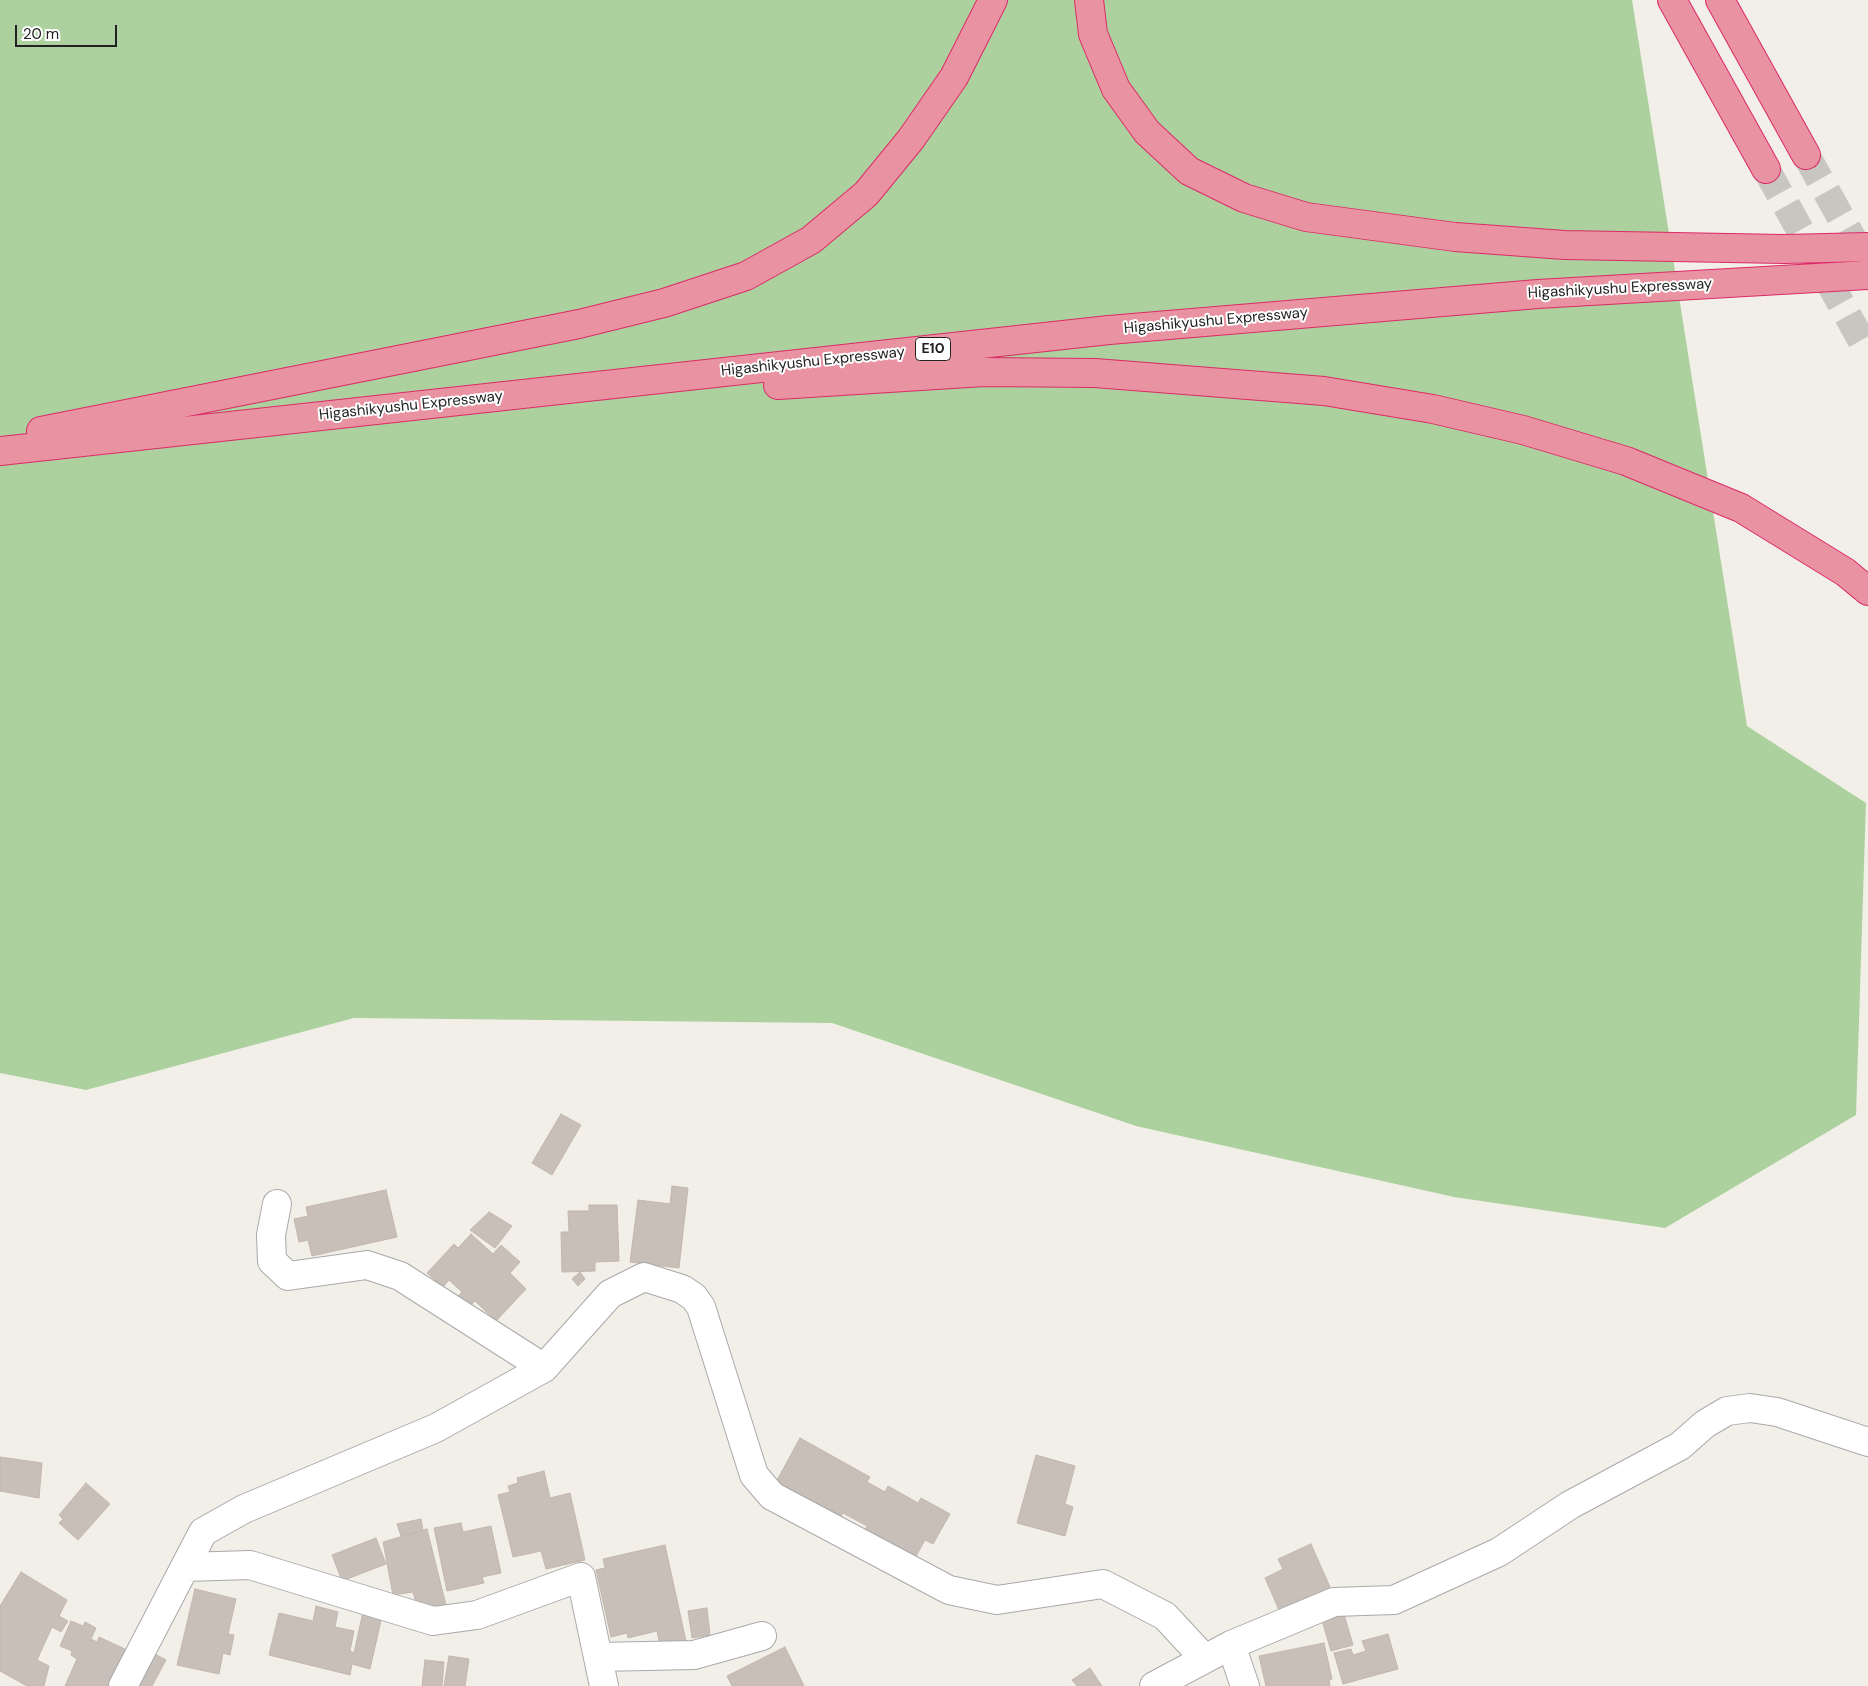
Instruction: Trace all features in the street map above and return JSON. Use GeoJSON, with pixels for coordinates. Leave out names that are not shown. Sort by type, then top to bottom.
{"type":"FeatureCollection","features":[{"type":"Feature","properties":{"kind":"highway"},"geometry":{"type":"LineString","coordinates":[[0,439],[579,324],[664,303],[746,276],[811,240],[866,194],[911,139],[954,77],[993,0]]}},
{"type":"Feature","properties":{"kind":"highway"},"geometry":{"type":"LineString","coordinates":[[1089,0],[1094,34],[1116,89],[1147,132],[1189,171],[1244,198],[1306,217],[1455,237],[1575,245],[1784,249],[1868,247]]}},
{"type":"Feature","properties":{"kind":"highway"},"geometry":{"type":"LineString","coordinates":[[1672,0],[1766,169]]}},
{"type":"Feature","properties":{"kind":"highway"},"geometry":{"type":"LineString","coordinates":[[1720,0],[1806,155]]}},
{"type":"Feature","properties":{"kind":"highway","name":"Higashikyushu Expressway"},"geometry":{"type":"LineString","coordinates":[[0,451],[1109,330],[1538,294],[1868,275]]}},
{"type":"Feature","properties":{"kind":"highway"},"geometry":{"type":"LineString","coordinates":[[72,443],[233,440],[810,381],[984,372],[1095,373],[1324,391],[1433,409],[1523,430],[1626,460],[1741,508],[1845,572],[1868,591]]}},
{"type":"Feature","properties":{"kind":"street"},"geometry":{"type":"LineString","coordinates":[[277,1204],[271,1235],[272,1261],[288,1276],[367,1265],[400,1276],[544,1368]]}},
{"type":"Feature","properties":{"kind":"street"},"geometry":{"type":"LineString","coordinates":[[123,1686],[203,1532],[244,1509],[436,1428],[544,1368],[610,1294],[644,1277],[682,1289],[694,1297],[701,1307],[754,1475],[772,1496],[949,1590],[997,1600],[1103,1584],[1165,1616],[1204,1658]]}},
{"type":"Feature","properties":{"kind":"street"},"geometry":{"type":"LineString","coordinates":[[1154,1686],[1230,1645],[1334,1602],[1394,1600],[1498,1552],[1570,1505],[1680,1446],[1705,1424],[1727,1410],[1750,1408],[1777,1412],[1868,1442]]}},
{"type":"Feature","properties":{"kind":"street"},"geometry":{"type":"LineString","coordinates":[[185,1567],[250,1565],[433,1621],[477,1615],[580,1577],[604,1686]]}},
{"type":"Feature","properties":{"kind":"street"},"geometry":{"type":"LineString","coordinates":[[598,1656],[694,1655],[762,1636]]}},
{"type":"Feature","properties":{"kind":"street"},"geometry":{"type":"LineString","coordinates":[[1230,1645],[1245,1686]]}},
{"type":"Feature","properties":{"kind":"green space"},"geometry":{"type":"Polygon","coordinates":[[[0,0],[1632,0],[1747,726],[1866,803],[1856,1115],[1665,1228],[1454,1197],[1136,1126],[832,1023],[354,1018],[86,1090],[0,1073],[0,0]]]}},
{"type":"Feature","properties":{"kind":"building"},"geometry":{"type":"Polygon","coordinates":[[[561,1114],[581,1125],[552,1175],[532,1163],[561,1114]]]}},
{"type":"Feature","properties":{"kind":"building"},"geometry":{"type":"Polygon","coordinates":[[[672,1186],[688,1188],[679,1268],[630,1262],[638,1200],[670,1204],[672,1186]]]}},
{"type":"Feature","properties":{"kind":"building"},"geometry":{"type":"Polygon","coordinates":[[[386,1190],[397,1237],[312,1256],[308,1240],[299,1242],[294,1219],[308,1216],[306,1207],[386,1190]]]}},
{"type":"Feature","properties":{"kind":"building"},"geometry":{"type":"Polygon","coordinates":[[[589,1205],[617,1205],[619,1261],[595,1262],[595,1271],[562,1272],[561,1232],[569,1232],[568,1211],[589,1211],[589,1205]]]}},
{"type":"Feature","properties":{"kind":"building"},"geometry":{"type":"Polygon","coordinates":[[[489,1212],[512,1226],[495,1248],[470,1230],[489,1212]]]}},
{"type":"Feature","properties":{"kind":"building"},"geometry":{"type":"Polygon","coordinates":[[[471,1234],[493,1254],[501,1245],[520,1262],[510,1273],[526,1289],[496,1321],[475,1301],[470,1306],[458,1296],[462,1292],[449,1280],[443,1287],[427,1273],[454,1244],[458,1248],[471,1234]]]}},
{"type":"Feature","properties":{"kind":"building"},"geometry":{"type":"Polygon","coordinates":[[[580,1272],[585,1279],[578,1286],[572,1279],[580,1272]]]}},
{"type":"Feature","properties":{"kind":"building"},"geometry":{"type":"Polygon","coordinates":[[[800,1438],[870,1477],[867,1482],[885,1492],[888,1486],[918,1503],[921,1498],[950,1514],[933,1544],[925,1540],[914,1560],[864,1532],[867,1526],[843,1513],[840,1518],[776,1482],[800,1438]]]}},
{"type":"Feature","properties":{"kind":"building"},"geometry":{"type":"Polygon","coordinates":[[[1036,1455],[1075,1466],[1065,1504],[1073,1507],[1065,1536],[1017,1523],[1036,1455]]]}},
{"type":"Feature","properties":{"kind":"building"},"geometry":{"type":"Polygon","coordinates":[[[0,1457],[42,1463],[39,1498],[0,1491],[0,1457]]]}},
{"type":"Feature","properties":{"kind":"building"},"geometry":{"type":"Polygon","coordinates":[[[544,1471],[550,1498],[570,1493],[585,1560],[546,1569],[541,1551],[513,1557],[498,1495],[510,1492],[508,1486],[518,1483],[517,1478],[544,1471]]]}},
{"type":"Feature","properties":{"kind":"building"},"geometry":{"type":"Polygon","coordinates":[[[86,1483],[110,1504],[78,1540],[59,1523],[63,1519],[59,1515],[86,1483]]]}},
{"type":"Feature","properties":{"kind":"building"},"geometry":{"type":"Polygon","coordinates":[[[421,1519],[423,1531],[401,1536],[397,1524],[421,1519]]]}},
{"type":"Feature","properties":{"kind":"building"},"geometry":{"type":"Polygon","coordinates":[[[461,1523],[463,1532],[491,1526],[501,1573],[482,1577],[484,1583],[447,1591],[434,1528],[461,1523]]]}},
{"type":"Feature","properties":{"kind":"building"},"geometry":{"type":"Polygon","coordinates":[[[427,1529],[447,1609],[443,1610],[416,1603],[413,1592],[393,1595],[383,1542],[427,1529]]]}},
{"type":"Feature","properties":{"kind":"building"},"geometry":{"type":"Polygon","coordinates":[[[376,1538],[386,1564],[342,1581],[332,1555],[376,1538]]]}},
{"type":"Feature","properties":{"kind":"building"},"geometry":{"type":"Polygon","coordinates":[[[1311,1544],[1330,1587],[1279,1610],[1265,1578],[1283,1569],[1278,1559],[1311,1544]]]}},
{"type":"Feature","properties":{"kind":"building"},"geometry":{"type":"Polygon","coordinates":[[[665,1545],[686,1641],[660,1646],[657,1631],[628,1638],[627,1633],[611,1637],[596,1570],[605,1568],[603,1559],[665,1545]]]}},
{"type":"Feature","properties":{"kind":"building"},"geometry":{"type":"Polygon","coordinates":[[[21,1572],[67,1600],[59,1616],[68,1621],[61,1632],[52,1627],[37,1660],[49,1666],[44,1686],[27,1686],[0,1671],[0,1606],[21,1572]]]}},
{"type":"Feature","properties":{"kind":"building"},"geometry":{"type":"Polygon","coordinates":[[[195,1589],[236,1599],[228,1634],[234,1635],[230,1655],[223,1653],[219,1674],[177,1665],[195,1589]]]}},
{"type":"Feature","properties":{"kind":"building"},"geometry":{"type":"Polygon","coordinates":[[[316,1606],[338,1612],[335,1627],[354,1631],[350,1651],[354,1653],[363,1612],[382,1616],[370,1669],[352,1664],[350,1675],[269,1655],[279,1613],[313,1621],[316,1606]]]}},
{"type":"Feature","properties":{"kind":"building"},"geometry":{"type":"Polygon","coordinates":[[[707,1608],[710,1635],[692,1638],[688,1611],[707,1608]]]}},
{"type":"Feature","properties":{"kind":"building"},"geometry":{"type":"Polygon","coordinates":[[[1343,1611],[1353,1645],[1331,1651],[1321,1617],[1343,1611]]]}},
{"type":"Feature","properties":{"kind":"building"},"geometry":{"type":"Polygon","coordinates":[[[71,1621],[83,1626],[85,1622],[96,1628],[91,1639],[97,1642],[99,1637],[127,1650],[110,1686],[65,1686],[77,1659],[71,1655],[72,1651],[60,1646],[71,1621]]]}},
{"type":"Feature","properties":{"kind":"building"},"geometry":{"type":"Polygon","coordinates":[[[1388,1634],[1398,1669],[1343,1684],[1334,1653],[1351,1649],[1353,1655],[1366,1651],[1362,1641],[1388,1634]]]}},
{"type":"Feature","properties":{"kind":"building"},"geometry":{"type":"Polygon","coordinates":[[[1324,1643],[1332,1679],[1329,1680],[1330,1686],[1266,1686],[1259,1656],[1324,1643]]]}},
{"type":"Feature","properties":{"kind":"building"},"geometry":{"type":"Polygon","coordinates":[[[785,1647],[804,1686],[732,1686],[727,1676],[785,1647]]]}},
{"type":"Feature","properties":{"kind":"building"},"geometry":{"type":"Polygon","coordinates":[[[151,1652],[166,1660],[152,1686],[134,1686],[151,1652]]]}},
{"type":"Feature","properties":{"kind":"building"},"geometry":{"type":"Polygon","coordinates":[[[449,1656],[469,1659],[465,1686],[444,1686],[449,1656]]]}},
{"type":"Feature","properties":{"kind":"building"},"geometry":{"type":"Polygon","coordinates":[[[425,1660],[444,1662],[442,1686],[422,1686],[425,1660]]]}},
{"type":"Feature","properties":{"kind":"building"},"geometry":{"type":"Polygon","coordinates":[[[1090,1668],[1102,1686],[1077,1686],[1072,1680],[1090,1668]]]}},
{"type":"Feature","properties":{"kind":"tunnel"},"geometry":{"type":"LineString","coordinates":[[1806,155],[1868,266]]}},
{"type":"Feature","properties":{"kind":"tunnel"},"geometry":{"type":"LineString","coordinates":[[1766,169],[1868,352]]}}]}
